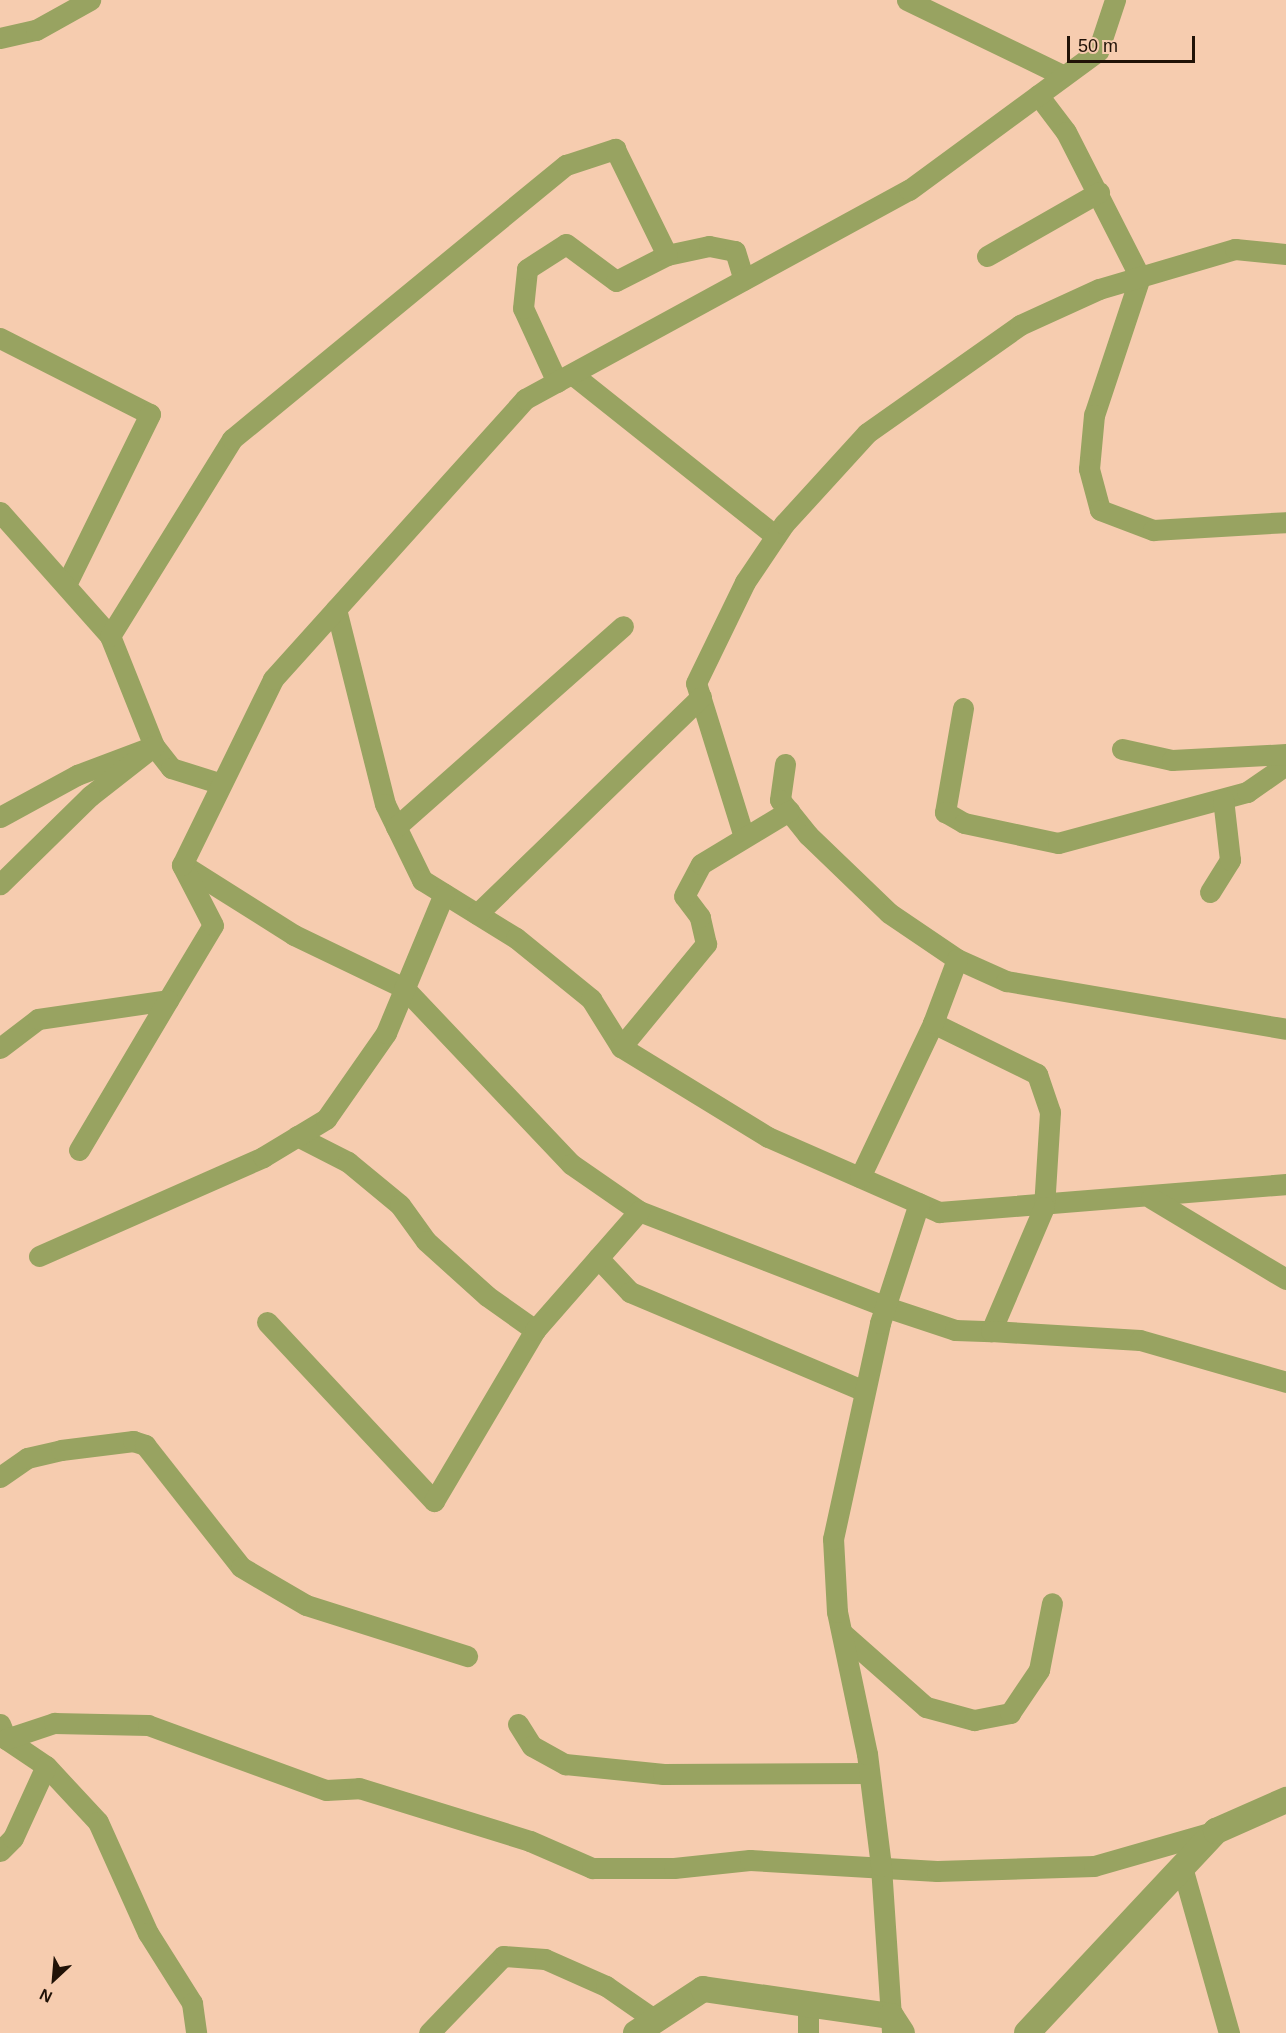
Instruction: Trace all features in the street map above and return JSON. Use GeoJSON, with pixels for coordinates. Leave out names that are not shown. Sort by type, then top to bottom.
{"type":"FeatureCollection","features":[{"type":"Feature","properties":{"kind":"street"},"geometry":{"type":"LineString","coordinates":[[0,38],[36,30],[90,0]]}},
{"type":"Feature","properties":{"kind":"street"},"geometry":{"type":"LineString","coordinates":[[907,0],[1064,76]]}},
{"type":"Feature","properties":{"kind":"street"},"geometry":{"type":"LineString","coordinates":[[182,865],[219,783],[273,679],[525,399],[909,190],[1098,51],[1115,0]]}},
{"type":"Feature","properties":{"kind":"street"},"geometry":{"type":"LineString","coordinates":[[1038,95],[1099,192],[1140,277],[1094,415],[1089,469],[1100,510],[1153,530],[1286,522]]}},
{"type":"Feature","properties":{"kind":"street"},"geometry":{"type":"LineString","coordinates":[[110,636],[232,439],[566,165],[615,149],[667,255]]}},
{"type":"Feature","properties":{"kind":"street"},"geometry":{"type":"LineString","coordinates":[[987,256],[1099,192]]}},
{"type":"Feature","properties":{"kind":"street"},"geometry":{"type":"LineString","coordinates":[[744,280],[735,251],[709,246],[667,255],[616,281],[566,244],[527,269],[523,308],[564,378],[776,536]]}},
{"type":"Feature","properties":{"kind":"street"},"geometry":{"type":"LineString","coordinates":[[744,837],[696,683],[711,646],[776,536],[867,433],[910,398],[1020,326],[1140,277],[1235,249],[1286,254]]}},
{"type":"Feature","properties":{"kind":"street"},"geometry":{"type":"LineString","coordinates":[[0,338],[150,414],[67,584]]}},
{"type":"Feature","properties":{"kind":"street"},"geometry":{"type":"LineString","coordinates":[[0,512],[67,584],[110,636],[154,746],[171,768],[219,783]]}},
{"type":"Feature","properties":{"kind":"street"},"geometry":{"type":"LineString","coordinates":[[336,609],[384,804],[422,880],[477,914],[591,999],[621,1047],[768,1137],[939,1212],[1044,1207],[1286,1184]]}},
{"type":"Feature","properties":{"kind":"street"},"geometry":{"type":"LineString","coordinates":[[396,827],[623,626]]}},
{"type":"Feature","properties":{"kind":"street"},"geometry":{"type":"LineString","coordinates":[[477,914],[701,697]]}},
{"type":"Feature","properties":{"kind":"street"},"geometry":{"type":"LineString","coordinates":[[963,708],[945,812],[964,823],[1058,843],[1247,792],[1286,765]]}},
{"type":"Feature","properties":{"kind":"street"},"geometry":{"type":"LineString","coordinates":[[0,817],[77,775],[154,746]]}},
{"type":"Feature","properties":{"kind":"street"},"geometry":{"type":"LineString","coordinates":[[0,884],[90,796],[154,746]]}},
{"type":"Feature","properties":{"kind":"street"},"geometry":{"type":"LineString","coordinates":[[1122,749],[1172,760],[1286,754]]}},
{"type":"Feature","properties":{"kind":"street"},"geometry":{"type":"LineString","coordinates":[[785,764],[780,800],[889,914],[957,959],[1006,981],[1286,1029]]}},
{"type":"Feature","properties":{"kind":"street"},"geometry":{"type":"LineString","coordinates":[[1210,892],[1230,860],[1222,799]]}},
{"type":"Feature","properties":{"kind":"street"},"geometry":{"type":"LineString","coordinates":[[621,1047],[706,944],[700,917],[684,896],[701,864],[789,810]]}},
{"type":"Feature","properties":{"kind":"street"},"geometry":{"type":"LineString","coordinates":[[182,865],[294,935],[404,988],[571,1164],[639,1211],[886,1307],[955,1330],[1140,1340],[1286,1382]]}},
{"type":"Feature","properties":{"kind":"street"},"geometry":{"type":"LineString","coordinates":[[79,1150],[213,925],[182,865]]}},
{"type":"Feature","properties":{"kind":"street"},"geometry":{"type":"LineString","coordinates":[[39,1256],[263,1157],[326,1119],[386,1033],[444,894]]}},
{"type":"Feature","properties":{"kind":"street"},"geometry":{"type":"LineString","coordinates":[[860,1177],[933,1023],[957,959]]}},
{"type":"Feature","properties":{"kind":"street"},"geometry":{"type":"LineString","coordinates":[[0,1048],[39,1019],[168,1000]]}},
{"type":"Feature","properties":{"kind":"street"},"geometry":{"type":"LineString","coordinates":[[933,1023],[1037,1074],[1050,1112],[1044,1207],[991,1331]]}},
{"type":"Feature","properties":{"kind":"street"},"geometry":{"type":"LineString","coordinates":[[297,1136],[348,1162],[400,1205],[426,1240],[487,1296],[535,1330]]}},
{"type":"Feature","properties":{"kind":"street"},"geometry":{"type":"LineString","coordinates":[[1264,1186],[1286,1199]]}},
{"type":"Feature","properties":{"kind":"street"},"geometry":{"type":"LineString","coordinates":[[1151,1198],[1286,1279]]}},
{"type":"Feature","properties":{"kind":"street"},"geometry":{"type":"LineString","coordinates":[[429,2033],[503,1956],[545,1959],[606,1986],[646,2027],[703,1989],[808,2004],[895,2027],[881,1866],[869,1773],[842,1633],[833,1539],[864,1391],[886,1307],[919,1203]]}},
{"type":"Feature","properties":{"kind":"street"},"geometry":{"type":"LineString","coordinates":[[267,1322],[434,1501],[535,1330],[639,1211]]}},
{"type":"Feature","properties":{"kind":"street"},"geometry":{"type":"LineString","coordinates":[[598,1258],[630,1292],[864,1391]]}},
{"type":"Feature","properties":{"kind":"street"},"geometry":{"type":"LineString","coordinates":[[0,1477],[27,1458],[61,1450],[133,1441],[145,1445],[251,1573],[306,1605],[466,1656]]}},
{"type":"Feature","properties":{"kind":"street"},"geometry":{"type":"LineString","coordinates":[[842,1633],[926,1707],[974,1720],[1010,1713],[1039,1670],[1052,1603]]}},
{"type":"Feature","properties":{"kind":"street"},"geometry":{"type":"LineString","coordinates":[[3,1732],[54,1724],[148,1725],[326,1790],[359,1788],[530,1841],[592,1868],[674,1868],[750,1860],[937,1871],[1094,1866],[1216,1831],[1286,1800]]}},
{"type":"Feature","properties":{"kind":"street"},"geometry":{"type":"LineString","coordinates":[[518,1724],[532,1746],[566,1764],[663,1774],[869,1773]]}},
{"type":"Feature","properties":{"kind":"street"},"geometry":{"type":"LineString","coordinates":[[3,1732],[46,1766],[98,1822],[148,1933],[192,2003],[196,2033]]}},
{"type":"Feature","properties":{"kind":"street"},"geometry":{"type":"LineString","coordinates":[[0,1851],[13,1838],[46,1766]]}},
{"type":"Feature","properties":{"kind":"street"},"geometry":{"type":"LineString","coordinates":[[1027,2033],[1216,1831]]}},
{"type":"Feature","properties":{"kind":"street"},"geometry":{"type":"LineString","coordinates":[[1182,1867],[1229,2033]]}},
{"type":"Feature","properties":{"kind":"street"},"geometry":{"type":"LineString","coordinates":[[808,2004],[808,2033]]}}]}
